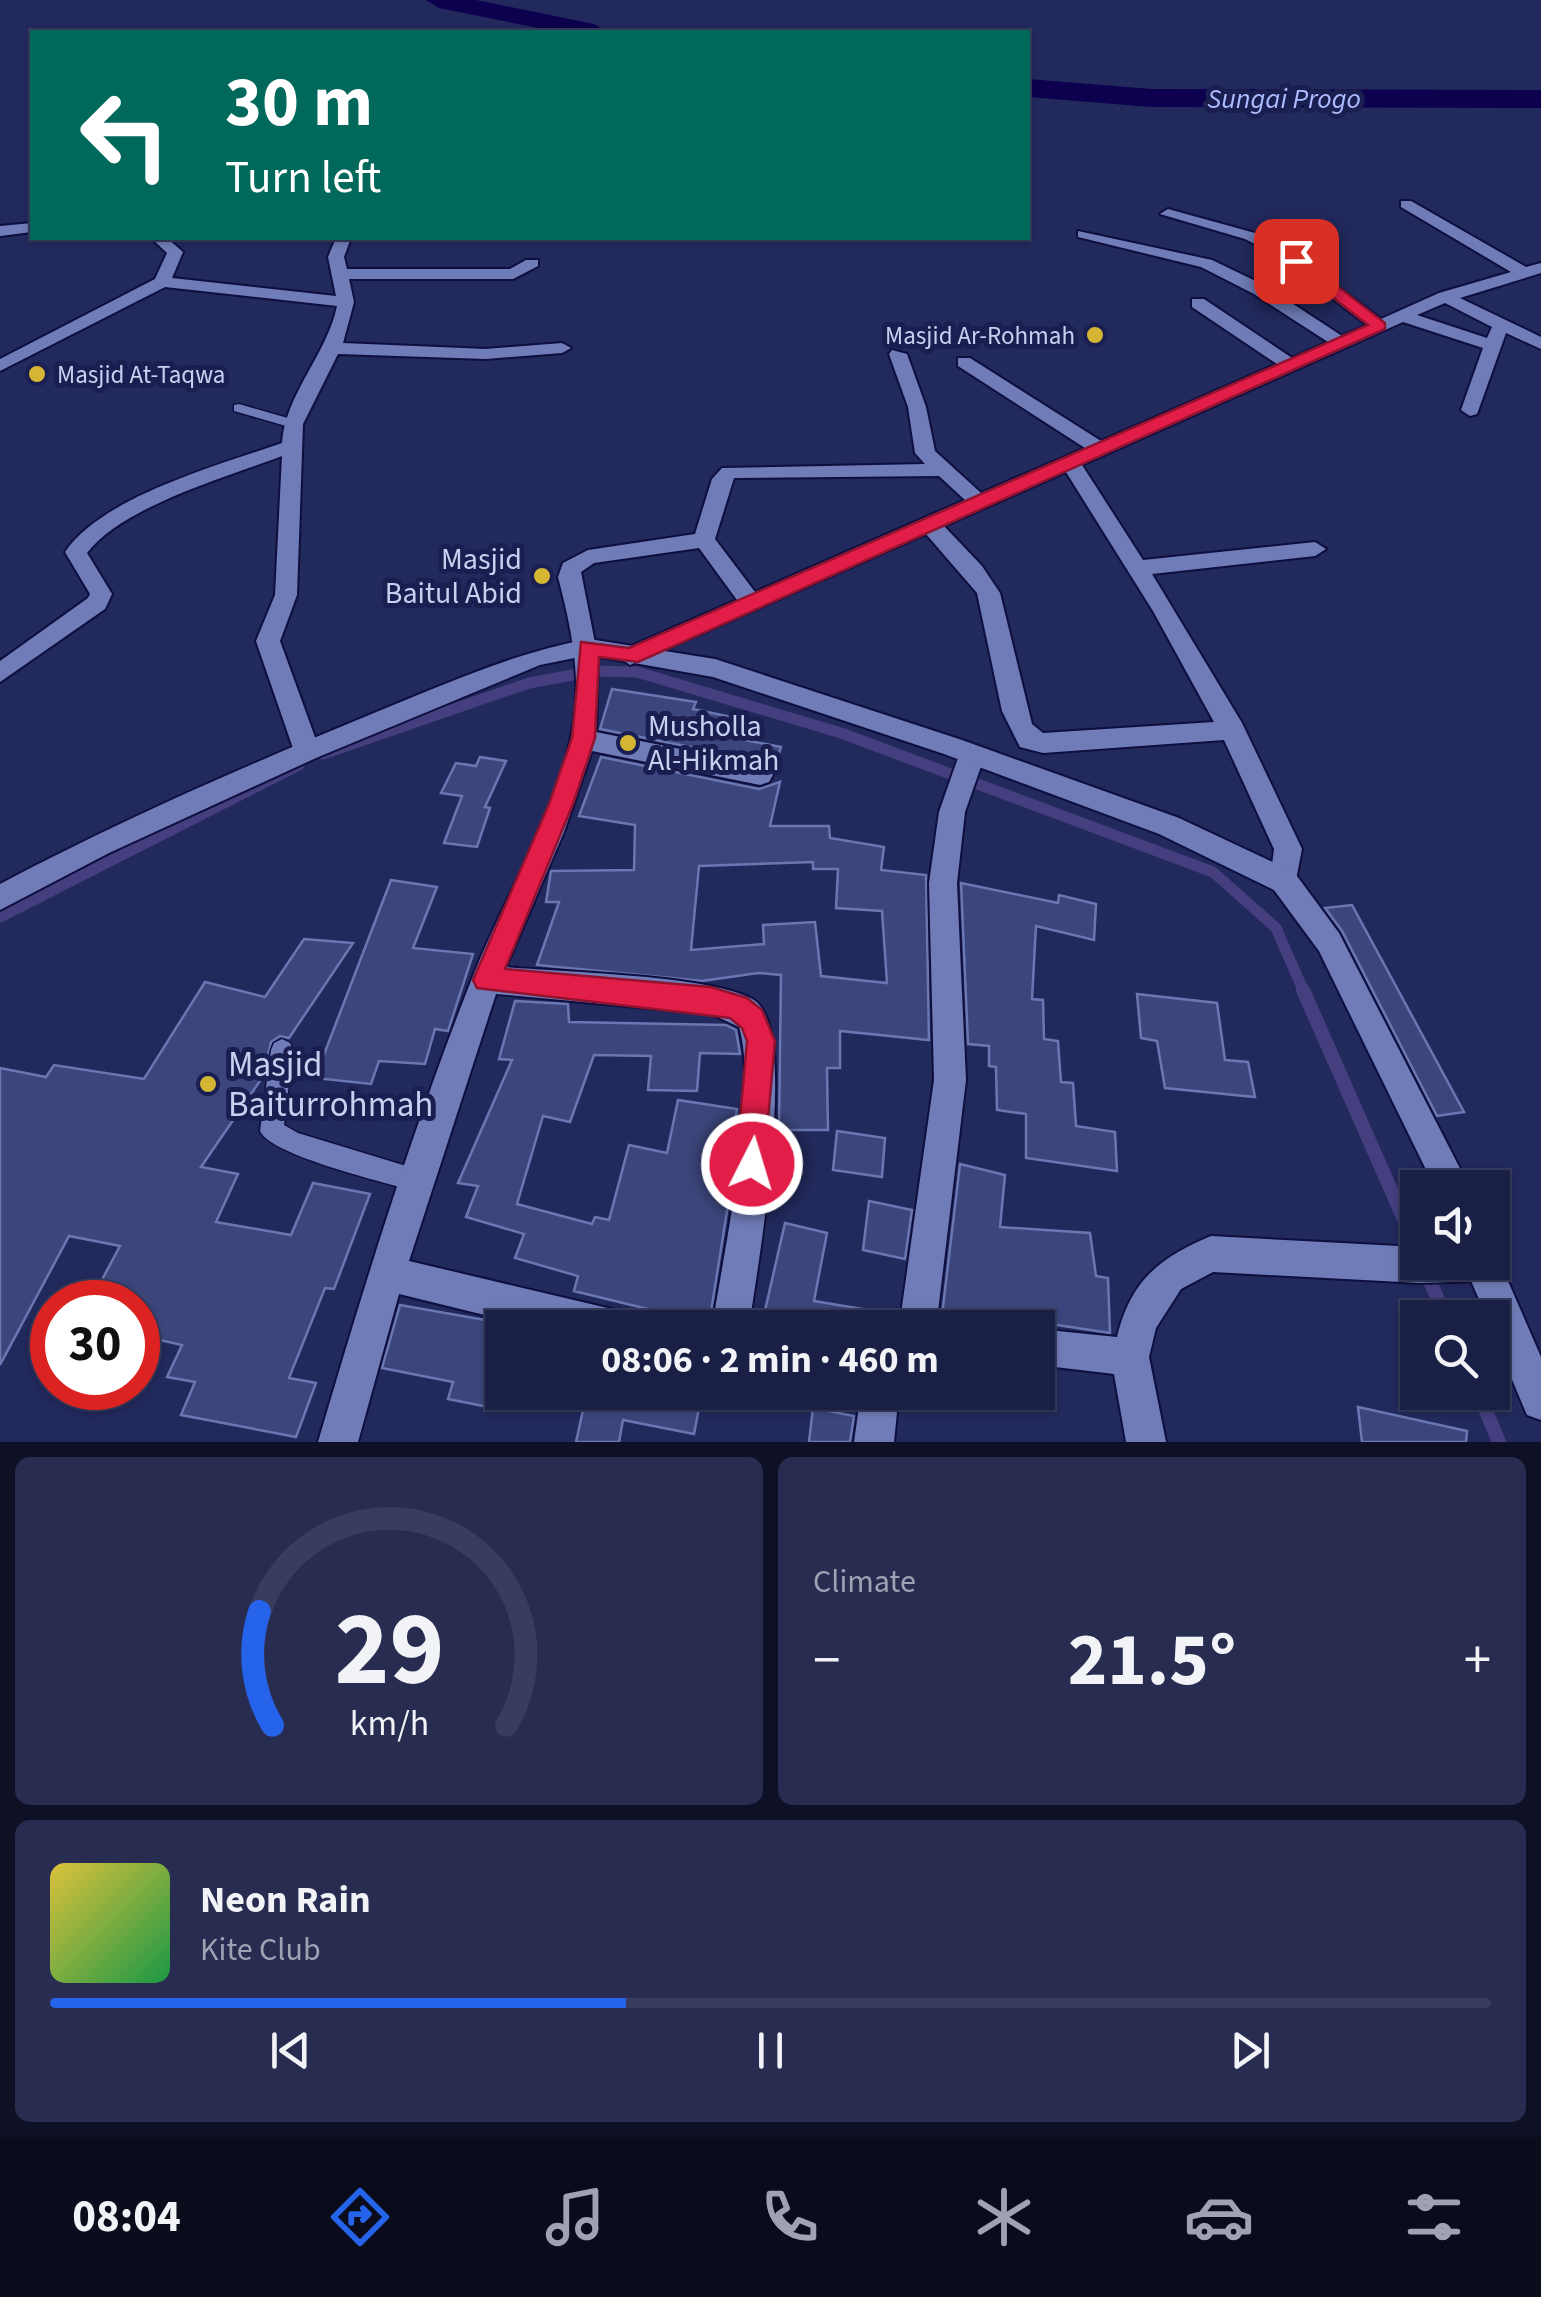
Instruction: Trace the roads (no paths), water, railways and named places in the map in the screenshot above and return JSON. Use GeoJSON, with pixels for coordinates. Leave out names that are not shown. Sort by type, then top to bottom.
{"type":"FeatureCollection","features":[{"type":"Feature","properties":{"kind":"street"},"geometry":{"type":"LineString","coordinates":[[1406,204],[1532,270]]}},
{"type":"Feature","properties":{"kind":"street"},"geometry":{"type":"LineString","coordinates":[[1168,214],[1250,236],[1278,250],[1379,326]]}},
{"type":"Feature","properties":{"kind":"street"},"geometry":{"type":"LineString","coordinates":[[0,231],[30,228]]}},
{"type":"Feature","properties":{"kind":"street"},"geometry":{"type":"LineString","coordinates":[[1082,234],[1206,263],[1260,290],[1342,342]]}},
{"type":"Feature","properties":{"kind":"street"},"geometry":{"type":"LineString","coordinates":[[160,240],[175,252],[162,282]]}},
{"type":"Feature","properties":{"kind":"street"},"geometry":{"type":"LineString","coordinates":[[307,751],[268,642],[286,595],[292,435],[333,348],[346,302],[336,257],[342,240]]}},
{"type":"Feature","properties":{"kind":"street"},"geometry":{"type":"LineString","coordinates":[[342,274],[513,274],[532,264]]}},
{"type":"Feature","properties":{"kind":"street"},"geometry":{"type":"LineString","coordinates":[[0,898],[100,846],[493,670],[536,656],[588,663],[630,656],[1445,297],[1532,270]]}},
{"type":"Feature","properties":{"kind":"street"},"geometry":{"type":"LineString","coordinates":[[0,366],[162,282],[346,302]]}},
{"type":"Feature","properties":{"kind":"street"},"geometry":{"type":"LineString","coordinates":[[1445,297],[1496,335]]}},
{"type":"Feature","properties":{"kind":"street"},"geometry":{"type":"LineString","coordinates":[[1198,303],[1291,365]]}},
{"type":"Feature","properties":{"kind":"street"},"geometry":{"type":"LineString","coordinates":[[1402,316],[1541,344]]}},
{"type":"Feature","properties":{"kind":"street"},"geometry":{"type":"LineString","coordinates":[[1470,410],[1496,335]]}},
{"type":"Feature","properties":{"kind":"street"},"geometry":{"type":"LineString","coordinates":[[333,348],[486,354],[562,348]]}},
{"type":"Feature","properties":{"kind":"street"},"geometry":{"type":"LineString","coordinates":[[898,354],[917,406],[926,453],[939,470],[979,502]]}},
{"type":"Feature","properties":{"kind":"street"},"geometry":{"type":"LineString","coordinates":[[964,362],[1100,449]]}},
{"type":"Feature","properties":{"kind":"street"},"geometry":{"type":"LineString","coordinates":[[0,673],[97,603],[101,594],[76,552],[80,542],[160,497],[292,435]]}},
{"type":"Feature","properties":{"kind":"street"},"geometry":{"type":"LineString","coordinates":[[1070,462],[1138,568],[1233,730],[1288,849],[1284,881]]}},
{"type":"Feature","properties":{"kind":"street"},"geometry":{"type":"LineString","coordinates":[[704,540],[722,479],[729,472],[939,470]]}},
{"type":"Feature","properties":{"kind":"street"},"geometry":{"type":"LineString","coordinates":[[929,524],[968,565],[992,600],[1018,718],[1029,740],[1043,743],[1233,730]]}},
{"type":"Feature","properties":{"kind":"street"},"geometry":{"type":"LineString","coordinates":[[704,540],[751,603]]}},
{"type":"Feature","properties":{"kind":"street"},"geometry":{"type":"LineString","coordinates":[[338,1442],[384,1273],[486,980],[561,804],[583,738],[588,663],[569,577],[575,562],[704,540]]}},
{"type":"Feature","properties":{"kind":"street"},"geometry":{"type":"LineString","coordinates":[[1138,568],[1314,550]]}},
{"type":"Feature","properties":{"kind":"street"},"geometry":{"type":"LineString","coordinates":[[630,656],[715,668],[968,763],[1169,826],[1284,881],[1330,942],[1443,1170]]}},
{"type":"Feature","properties":{"kind":"street"},"geometry":{"type":"LineString","coordinates":[[583,738],[760,774]]}},
{"type":"Feature","properties":{"kind":"street"},"geometry":{"type":"LineString","coordinates":[[919,1310],[950,1080],[943,882],[952,812],[968,763]]}},
{"type":"Feature","properties":{"kind":"street"},"geometry":{"type":"LineString","coordinates":[[486,980],[711,1000],[737,1007],[752,1019],[761,1041],[755,1139],[732,1310]]}},
{"type":"Feature","properties":{"kind":"street"},"geometry":{"type":"LineString","coordinates":[[1146,1442],[1130,1357],[1140,1322],[1168,1276],[1211,1254],[1400,1264]]}},
{"type":"Feature","properties":{"kind":"street"},"geometry":{"type":"LineString","coordinates":[[384,1273],[540,1310]]}},
{"type":"Feature","properties":{"kind":"street"},"geometry":{"type":"LineString","coordinates":[[1485,1280],[1541,1401]]}},
{"type":"Feature","properties":{"kind":"street"},"geometry":{"type":"LineString","coordinates":[[1055,1349],[1130,1357]]}},
{"type":"Feature","properties":{"kind":"street"},"geometry":{"type":"LineString","coordinates":[[874,1442],[878,1410]]}},
{"type":"Feature","properties":{"kind":"lane"},"geometry":{"type":"LineString","coordinates":[[239,408],[292,435]]}},
{"type":"Feature","properties":{"kind":"lane"},"geometry":{"type":"LineString","coordinates":[[282,1050],[272,1131],[293,1143],[418,1180]]}},
{"type":"Feature","properties":{"kind":"waterway","name":"Sungai Progo"},"geometry":{"type":"LineString","coordinates":[[439,0],[584,30]]}},
{"type":"Feature","properties":{"kind":"waterway","name":"Sungai Progo"},"geometry":{"type":"LineString","coordinates":[[1030,88],[1151,98],[1541,99]]}},
{"type":"Feature","properties":{"kind":"waterway"},"geometry":{"type":"LineString","coordinates":[[323,754],[529,683],[594,671],[637,672],[841,733],[1213,872],[1276,928],[1304,992]]}},
{"type":"Feature","properties":{"kind":"waterway"},"geometry":{"type":"LineString","coordinates":[[0,917],[299,765]]}},
{"type":"Feature","properties":{"kind":"waterway"},"geometry":{"type":"LineString","coordinates":[[1303,990],[1400,1210]]}},
{"type":"Feature","properties":{"kind":"waterway"},"geometry":{"type":"LineString","coordinates":[[1429,1280],[1438,1300]]}},
{"type":"Feature","properties":{"kind":"waterway"},"geometry":{"type":"LineString","coordinates":[[1486,1410],[1499,1442]]}},
{"type":"Feature","properties":{"kind":"place","name":"Masjid Ar-Rohmah"},"geometry":{"type":"Point","coordinates":[1095,335]}},
{"type":"Feature","properties":{"kind":"place","name":"Masjid At-Taqwa"},"geometry":{"type":"Point","coordinates":[37,374]}},
{"type":"Feature","properties":{"kind":"place","name":"Masjid Baitul Abid"},"geometry":{"type":"Point","coordinates":[542,576]}},
{"type":"Feature","properties":{"kind":"place","name":"Musholla Al-Hikmah"},"geometry":{"type":"Point","coordinates":[628,743]}},
{"type":"Feature","properties":{"kind":"place","name":"Masjid Baiturrohmah"},"geometry":{"type":"Point","coordinates":[208,1084]}}]}
